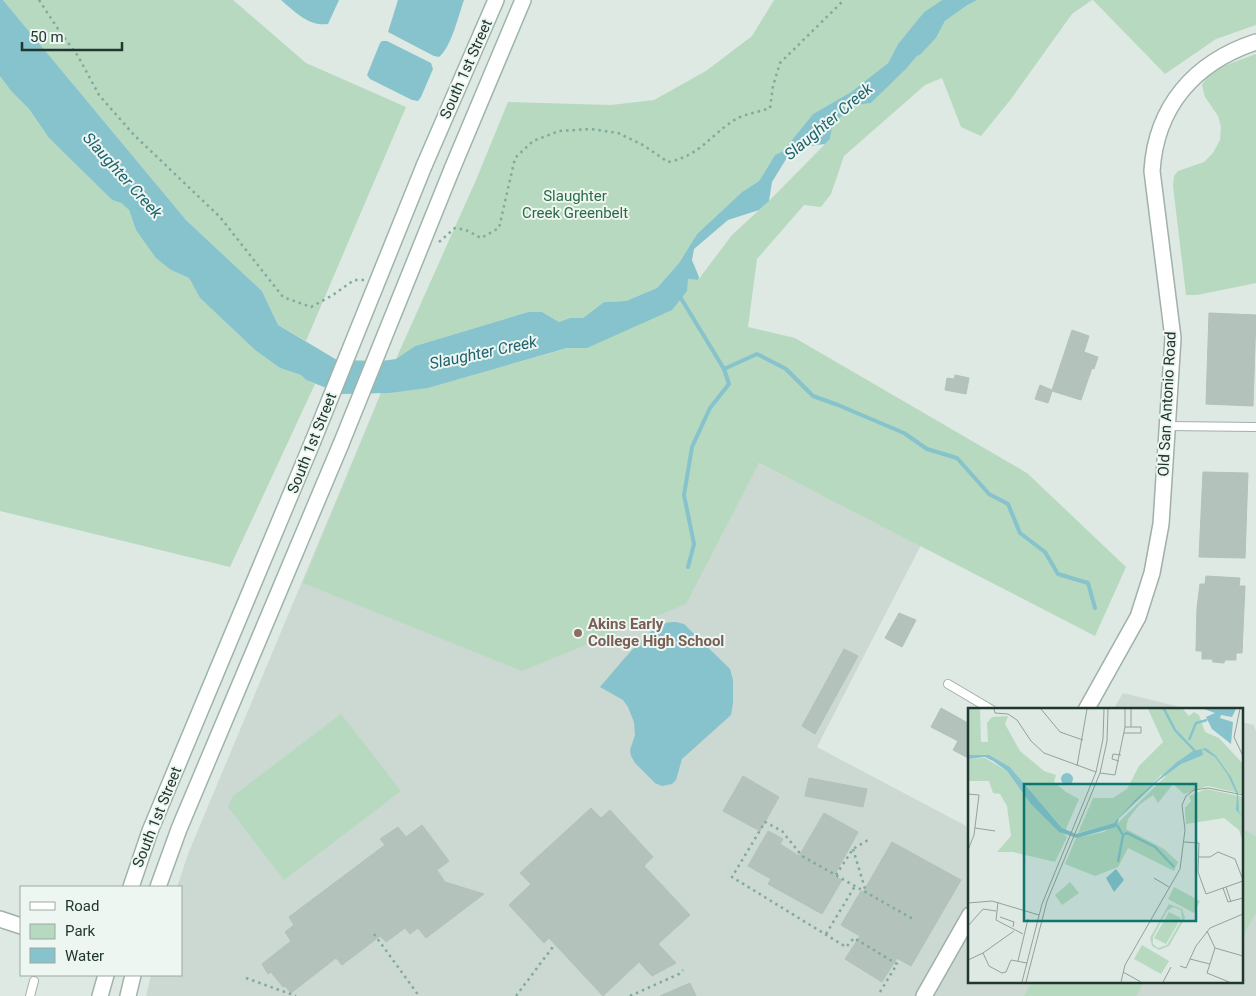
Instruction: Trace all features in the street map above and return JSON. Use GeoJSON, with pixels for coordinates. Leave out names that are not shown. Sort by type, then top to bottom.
{"type":"FeatureCollection","features":[{"type":"Feature","properties":{"kind":"main road","name":"South 1st Street"},"geometry":{"type":"LineString","coordinates":[[131,886],[150,831],[313,441],[424,166],[496,0]]}},
{"type":"Feature","properties":{"kind":"main road","name":"South 1st Street"},"geometry":{"type":"LineString","coordinates":[[158,886],[179,829],[341,444],[452,169],[523,0]]}},
{"type":"Feature","properties":{"kind":"main road","name":"Old San Antonio Road"},"geometry":{"type":"LineString","coordinates":[[1087,708],[1138,617],[1152,572],[1161,524],[1173,338],[1152,171],[1154,150],[1167,114],[1180,91],[1194,75],[1214,61],[1242,46],[1256,42]]}},
{"type":"Feature","properties":{"kind":"main road"},"geometry":{"type":"LineString","coordinates":[[0,919],[20,926]]}},
{"type":"Feature","properties":{"kind":"main road"},"geometry":{"type":"LineString","coordinates":[[924,996],[968,919]]}},
{"type":"Feature","properties":{"kind":"main road"},"geometry":{"type":"LineString","coordinates":[[100,996],[106,976]]}},
{"type":"Feature","properties":{"kind":"main road"},"geometry":{"type":"LineString","coordinates":[[128,996],[133,976]]}},
{"type":"Feature","properties":{"kind":"lane"},"geometry":{"type":"LineString","coordinates":[[1167,426],[1256,427]]}},
{"type":"Feature","properties":{"kind":"lane"},"geometry":{"type":"LineString","coordinates":[[948,684],[989,708]]}},
{"type":"Feature","properties":{"kind":"lane"},"geometry":{"type":"LineString","coordinates":[[30,996],[34,981]]}},
{"type":"Feature","properties":{"kind":"path"},"geometry":{"type":"LineString","coordinates":[[880,992],[896,964],[854,938],[846,947],[732,877],[765,822],[782,831],[802,856],[912,919]]}},
{"type":"Feature","properties":{"kind":"path"},"geometry":{"type":"LineString","coordinates":[[836,875],[853,848],[868,840]]}},
{"type":"Feature","properties":{"kind":"path"},"geometry":{"type":"LineString","coordinates":[[853,848],[866,892]]}},
{"type":"Feature","properties":{"kind":"path"},"geometry":{"type":"LineString","coordinates":[[826,934],[855,886]]}},
{"type":"Feature","properties":{"kind":"path"},"geometry":{"type":"LineString","coordinates":[[374,934],[419,996]]}},
{"type":"Feature","properties":{"kind":"path"},"geometry":{"type":"LineString","coordinates":[[516,996],[555,944]]}},
{"type":"Feature","properties":{"kind":"path"},"geometry":{"type":"LineString","coordinates":[[630,996],[680,974],[683,970]]}},
{"type":"Feature","properties":{"kind":"path"},"geometry":{"type":"LineString","coordinates":[[246,978],[296,996]]}},
{"type":"Feature","properties":{"kind":"shaded area","name":"Akins Early College High School"},"geometry":{"type":"Polygon","coordinates":[[[545,355],[921,545],[817,747],[968,827],[968,984],[1244,984],[1244,722],[1254,725],[1256,731],[1256,996],[146,996],[151,976],[182,976],[182,886],[177,886],[188,854],[381,393],[428,388],[545,355]]]}},
{"type":"Feature","properties":{"kind":"shaded area"},"geometry":{"type":"Polygon","coordinates":[[[1123,693],[1184,708],[1114,708],[1123,693]]]}},
{"type":"Feature","properties":{"kind":"green space"},"geometry":{"type":"Polygon","coordinates":[[[3,0],[233,0],[306,63],[406,107],[306,341],[278,325],[262,291],[186,220],[3,0]]]}},
{"type":"Feature","properties":{"kind":"green space","name":"Slaughter Creek Greenbelt"},"geometry":{"type":"Polygon","coordinates":[[[774,0],[942,0],[924,12],[898,44],[888,63],[851,92],[813,114],[783,151],[775,155],[759,181],[742,192],[697,234],[679,263],[657,288],[626,301],[604,302],[583,318],[570,318],[559,322],[542,312],[528,312],[415,346],[396,359],[476,180],[508,102],[611,105],[654,100],[706,71],[752,36],[774,0]]]}},
{"type":"Feature","properties":{"kind":"green space"},"geometry":{"type":"Polygon","coordinates":[[[977,0],[1092,0],[1072,14],[1011,99],[981,136],[961,127],[942,78],[925,85],[844,156],[831,194],[821,207],[804,205],[757,259],[748,327],[795,338],[1027,473],[1126,567],[1095,636],[759,463],[686,604],[522,671],[303,583],[381,393],[428,388],[568,348],[587,348],[688,279],[698,280],[732,235],[769,201],[830,139],[832,126],[835,121],[857,105],[871,103],[936,38],[945,21],[977,0]]]}},
{"type":"Feature","properties":{"kind":"green space"},"geometry":{"type":"Polygon","coordinates":[[[1093,0],[1256,0],[1256,25],[1216,39],[1165,74],[1093,0]]]}},
{"type":"Feature","properties":{"kind":"green space"},"geometry":{"type":"Polygon","coordinates":[[[1256,54],[1256,283],[1197,295],[1186,295],[1173,186],[1174,176],[1178,171],[1204,162],[1213,153],[1220,140],[1221,127],[1218,116],[1205,97],[1202,85],[1206,79],[1219,69],[1256,54]]]}},
{"type":"Feature","properties":{"kind":"green space"},"geometry":{"type":"Polygon","coordinates":[[[0,76],[11,91],[29,109],[49,138],[112,200],[121,203],[129,210],[136,230],[171,270],[189,278],[200,298],[255,350],[280,368],[301,375],[306,380],[315,384],[230,567],[0,511],[0,76]]]}},
{"type":"Feature","properties":{"kind":"green space"},"geometry":{"type":"Polygon","coordinates":[[[341,714],[401,791],[284,880],[228,807],[233,796],[341,714]]]}},
{"type":"Feature","properties":{"kind":"green space"},"geometry":{"type":"Polygon","coordinates":[[[1244,830],[1256,836],[1256,913],[1244,934],[1244,830]]]}},
{"type":"Feature","properties":{"kind":"green space"},"geometry":{"type":"Polygon","coordinates":[[[1031,984],[1143,984],[1136,996],[1024,996],[1031,984]]]}},
{"type":"Feature","properties":{"kind":"water","name":"Slaughter Creek"},"geometry":{"type":"Polygon","coordinates":[[[0,0],[3,0],[186,220],[262,291],[278,325],[337,360],[381,361],[396,359],[415,346],[528,312],[542,312],[559,322],[570,318],[583,318],[604,302],[626,301],[657,288],[679,263],[697,234],[742,192],[759,181],[775,155],[783,151],[813,114],[851,92],[888,63],[898,44],[924,12],[942,0],[977,0],[945,21],[936,38],[871,103],[857,105],[835,121],[830,139],[825,144],[801,147],[788,156],[772,182],[769,201],[759,210],[728,220],[694,249],[692,260],[699,277],[698,280],[688,279],[687,291],[672,310],[587,348],[567,348],[428,388],[389,393],[342,394],[306,380],[301,375],[280,368],[255,350],[200,298],[189,278],[171,270],[156,258],[136,230],[129,210],[121,203],[112,200],[49,138],[29,109],[11,91],[0,76],[0,0]]]}},
{"type":"Feature","properties":{"kind":"water"},"geometry":{"type":"Polygon","coordinates":[[[281,0],[339,0],[328,24],[321,24],[308,21],[281,0]]]}},
{"type":"Feature","properties":{"kind":"water"},"geometry":{"type":"Polygon","coordinates":[[[398,0],[464,0],[451,39],[439,57],[388,32],[398,0]]]}},
{"type":"Feature","properties":{"kind":"water"},"geometry":{"type":"Polygon","coordinates":[[[382,41],[387,41],[431,63],[433,69],[418,101],[412,100],[370,79],[367,75],[382,41]]]}},
{"type":"Feature","properties":{"kind":"water"},"geometry":{"type":"Polygon","coordinates":[[[676,622],[684,624],[730,669],[733,680],[733,703],[731,715],[682,759],[676,780],[672,784],[662,786],[655,783],[635,763],[631,756],[630,750],[635,735],[634,722],[628,707],[623,700],[600,687],[635,647],[657,627],[676,622]]]}},
{"type":"Feature","properties":{"kind":"building"},"geometry":{"type":"Polygon","coordinates":[[[1209,313],[1256,315],[1253,406],[1206,404],[1209,313]]]}},
{"type":"Feature","properties":{"kind":"building"},"geometry":{"type":"Polygon","coordinates":[[[1072,330],[1089,336],[1084,352],[1098,357],[1094,369],[1092,368],[1081,400],[1052,391],[1048,403],[1035,399],[1040,385],[1052,390],[1072,330]]]}},
{"type":"Feature","properties":{"kind":"building"},"geometry":{"type":"Polygon","coordinates":[[[955,375],[969,378],[966,394],[945,390],[947,378],[954,379],[955,375]]]}},
{"type":"Feature","properties":{"kind":"building"},"geometry":{"type":"Polygon","coordinates":[[[1203,472],[1248,473],[1245,558],[1199,557],[1203,472]]]}},
{"type":"Feature","properties":{"kind":"building"},"geometry":{"type":"Polygon","coordinates":[[[1206,576],[1240,578],[1239,586],[1245,586],[1242,653],[1236,653],[1236,660],[1225,660],[1224,663],[1213,662],[1212,659],[1202,659],[1202,651],[1196,651],[1197,608],[1200,584],[1205,584],[1206,576]]]}},
{"type":"Feature","properties":{"kind":"building"},"geometry":{"type":"Polygon","coordinates":[[[899,613],[916,620],[902,647],[885,638],[899,613]]]}},
{"type":"Feature","properties":{"kind":"building"},"geometry":{"type":"Polygon","coordinates":[[[844,649],[858,656],[815,734],[802,726],[844,649]]]}},
{"type":"Feature","properties":{"kind":"building"},"geometry":{"type":"Polygon","coordinates":[[[941,708],[968,723],[968,758],[953,750],[958,741],[931,727],[941,708]]]}},
{"type":"Feature","properties":{"kind":"building"},"geometry":{"type":"Polygon","coordinates":[[[743,776],[779,797],[760,831],[723,811],[743,776]]]}},
{"type":"Feature","properties":{"kind":"building"},"geometry":{"type":"Polygon","coordinates":[[[809,778],[867,789],[863,807],[805,796],[809,778]]]}},
{"type":"Feature","properties":{"kind":"building"},"geometry":{"type":"Polygon","coordinates":[[[591,808],[601,818],[610,810],[653,857],[644,866],[690,915],[658,944],[676,963],[652,976],[639,962],[603,996],[549,938],[544,943],[509,905],[531,884],[520,873],[591,808]]]}},
{"type":"Feature","properties":{"kind":"building"},"geometry":{"type":"Polygon","coordinates":[[[824,813],[858,832],[834,876],[842,880],[822,914],[768,884],[771,879],[748,866],[768,831],[783,839],[780,844],[799,856],[824,813]]]}},
{"type":"Feature","properties":{"kind":"building"},"geometry":{"type":"Polygon","coordinates":[[[422,825],[449,861],[437,870],[445,882],[484,894],[426,938],[418,928],[410,934],[405,928],[386,942],[380,936],[342,965],[336,958],[291,993],[285,986],[283,987],[271,972],[268,974],[262,964],[291,941],[285,932],[294,925],[289,917],[385,845],[380,839],[398,827],[406,837],[422,825]]]}},
{"type":"Feature","properties":{"kind":"building"},"geometry":{"type":"Polygon","coordinates":[[[892,842],[961,880],[911,966],[897,958],[882,982],[845,959],[860,936],[841,925],[892,842]]]}},
{"type":"Feature","properties":{"kind":"building"},"geometry":{"type":"Polygon","coordinates":[[[690,983],[696,996],[660,996],[690,983]]]}},
{"type":"Feature","properties":{"kind":"waterway"},"geometry":{"type":"LineString","coordinates":[[679,295],[724,369],[757,354],[786,369],[813,396],[904,433],[927,449],[957,458],[989,494],[1008,504],[1020,533],[1045,552],[1058,574],[1088,583],[1095,608]]}},
{"type":"Feature","properties":{"kind":"waterway"},"geometry":{"type":"LineString","coordinates":[[688,567],[694,544],[684,495],[692,447],[710,408],[729,384],[724,369]]}},
{"type":"Feature","properties":{"kind":"place","name":"Akins Early College High School"},"geometry":{"type":"Point","coordinates":[578,633]}}]}
